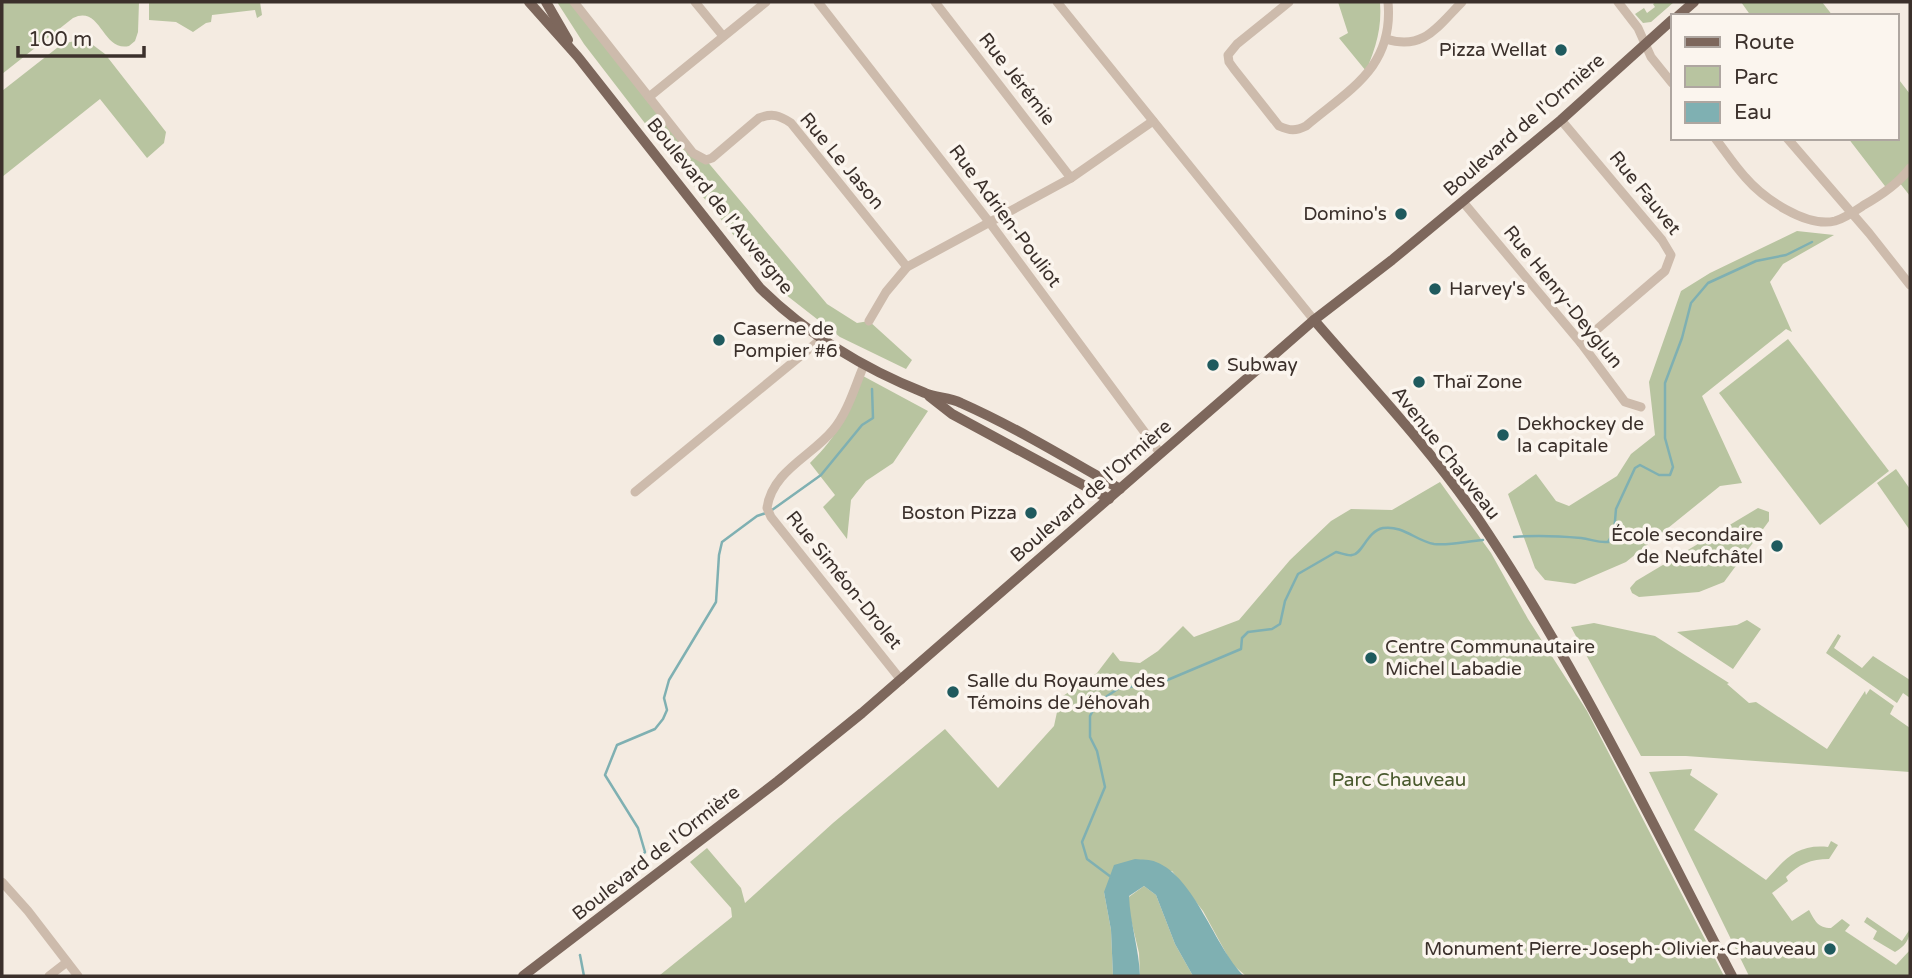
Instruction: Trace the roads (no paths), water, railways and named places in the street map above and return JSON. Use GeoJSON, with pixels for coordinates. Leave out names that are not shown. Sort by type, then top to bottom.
{"type":"FeatureCollection","features":[{"type":"Feature","properties":{"kind":"main road","name":"Boulevard de l'Auvergne"},"geometry":{"type":"LineString","coordinates":[[530,2],[578,57],[760,288],[820,340],[864,365],[927,394],[958,401],[1120,489]]}},
{"type":"Feature","properties":{"kind":"main road","name":"Boulevard de l'Auvergne"},"geometry":{"type":"LineString","coordinates":[[546,2],[578,57]]}},
{"type":"Feature","properties":{"kind":"main road","name":"Boulevard de l'Ormière"},"geometry":{"type":"LineString","coordinates":[[523,976],[778,781],[901,680],[1314,320],[1561,120],[1671,21]]}},
{"type":"Feature","properties":{"kind":"main road","name":"Avenue Chauveau"},"geometry":{"type":"LineString","coordinates":[[1314,320],[1449,479],[1510,568],[1546,625],[1588,701],[1732,976]]}},
{"type":"Feature","properties":{"kind":"main road","name":"Boulevard de l'Auvergne"},"geometry":{"type":"LineString","coordinates":[[927,394],[952,414],[1109,499]]}},
{"type":"Feature","properties":{"kind":"street"},"geometry":{"type":"LineString","coordinates":[[574,2],[649,97],[766,2]]}},
{"type":"Feature","properties":{"kind":"street"},"geometry":{"type":"LineString","coordinates":[[695,2],[723,36]]}},
{"type":"Feature","properties":{"kind":"street","name":"Rue Adrien-Pouliot"},"geometry":{"type":"LineString","coordinates":[[818,2],[990,223],[1160,453]]}},
{"type":"Feature","properties":{"kind":"street","name":"Rue Jérémie"},"geometry":{"type":"LineString","coordinates":[[935,2],[1071,178]]}},
{"type":"Feature","properties":{"kind":"street","name":"Avenue Chauveau"},"geometry":{"type":"LineString","coordinates":[[1057,2],[1314,320]]}},
{"type":"Feature","properties":{"kind":"street"},"geometry":{"type":"LineString","coordinates":[[1289,2],[1237,44],[1228,55],[1234,69],[1283,128],[1298,130],[1360,81],[1381,56],[1386,39],[1388,2]]}},
{"type":"Feature","properties":{"kind":"street"},"geometry":{"type":"LineString","coordinates":[[1386,39],[1408,44],[1417,42],[1434,30],[1462,2]]}},
{"type":"Feature","properties":{"kind":"street"},"geometry":{"type":"LineString","coordinates":[[1618,2],[1638,28],[1651,57],[1671,82]]}},
{"type":"Feature","properties":{"kind":"street","name":"Rue Le Jason"},"geometry":{"type":"LineString","coordinates":[[649,97],[693,153],[706,160],[719,154],[759,118],[776,114],[784,118],[791,123],[907,267]]}},
{"type":"Feature","properties":{"kind":"street","name":"Rue Fauvet"},"geometry":{"type":"LineString","coordinates":[[1561,120],[1662,240],[1671,255],[1665,271],[1581,343]]}},
{"type":"Feature","properties":{"kind":"street"},"geometry":{"type":"LineString","coordinates":[[869,321],[886,292],[907,267],[1071,178],[1153,121]]}},
{"type":"Feature","properties":{"kind":"street"},"geometry":{"type":"LineString","coordinates":[[1717,140],[1746,179],[1770,199],[1795,214],[1819,222],[1835,220],[1851,213],[1899,182],[1910,168]]}},
{"type":"Feature","properties":{"kind":"street"},"geometry":{"type":"LineString","coordinates":[[1789,140],[1910,285]]}},
{"type":"Feature","properties":{"kind":"street","name":"Rue Henry-Deyglun"},"geometry":{"type":"LineString","coordinates":[[1463,202],[1581,343],[1625,402],[1641,407]]}},
{"type":"Feature","properties":{"kind":"street"},"geometry":{"type":"LineString","coordinates":[[635,492],[820,340]]}},
{"type":"Feature","properties":{"kind":"street","name":"Rue Siméon-Drolet"},"geometry":{"type":"LineString","coordinates":[[864,365],[843,416],[833,430],[774,484],[769,512],[901,680]]}},
{"type":"Feature","properties":{"kind":"street"},"geometry":{"type":"LineString","coordinates":[[2,882],[78,976]]}},
{"type":"Feature","properties":{"kind":"street"},"geometry":{"type":"LineString","coordinates":[[49,976],[67,962]]}},
{"type":"Feature","properties":{"kind":"water"},"geometry":{"type":"Polygon","coordinates":[[[1135,859],[1156,862],[1170,870],[1182,882],[1233,964],[1244,976],[1193,976],[1175,944],[1156,895],[1144,886],[1129,896],[1140,976],[1113,976],[1111,930],[1104,892],[1114,865],[1135,859]]]}},
{"type":"Feature","properties":{"kind":"waterway"},"geometry":{"type":"LineString","coordinates":[[1514,537],[1585,538],[1608,542],[1614,532],[1616,509],[1635,468],[1640,465],[1659,475],[1670,475],[1673,467],[1665,438],[1665,383],[1682,338],[1691,303],[1708,283],[1756,261],[1786,255],[1812,242]]}},
{"type":"Feature","properties":{"kind":"waterway"},"geometry":{"type":"LineString","coordinates":[[772,510],[821,475],[862,425],[873,418],[872,389]]}},
{"type":"Feature","properties":{"kind":"waterway"},"geometry":{"type":"LineString","coordinates":[[632,869],[645,852],[638,828],[605,775],[617,745],[655,729],[663,719],[667,710],[664,698],[669,680],[716,602],[722,542],[757,516],[766,513]]}},
{"type":"Feature","properties":{"kind":"waterway"},"geometry":{"type":"LineString","coordinates":[[1111,877],[1087,859],[1082,842],[1105,787],[1097,751],[1090,737],[1090,716],[1097,703],[1119,688],[1158,684],[1241,649],[1242,638],[1248,632],[1272,629],[1280,624],[1285,601],[1298,574],[1336,552],[1356,554],[1377,530],[1397,529],[1434,544],[1483,540]]}},
{"type":"Feature","properties":{"kind":"waterway"},"geometry":{"type":"LineString","coordinates":[[580,955],[584,976]]}},
{"type":"Feature","properties":{"kind":"place","name":"Pizza Wellat"},"geometry":{"type":"Point","coordinates":[1561,50]}},
{"type":"Feature","properties":{"kind":"place","name":"Domino's"},"geometry":{"type":"Point","coordinates":[1401,214]}},
{"type":"Feature","properties":{"kind":"place","name":"Harvey's"},"geometry":{"type":"Point","coordinates":[1435,289]}},
{"type":"Feature","properties":{"kind":"place","name":"Caserne de Pompier #6"},"geometry":{"type":"Point","coordinates":[719,340]}},
{"type":"Feature","properties":{"kind":"place","name":"Subway"},"geometry":{"type":"Point","coordinates":[1213,365]}},
{"type":"Feature","properties":{"kind":"place","name":"Thaï Zone"},"geometry":{"type":"Point","coordinates":[1419,382]}},
{"type":"Feature","properties":{"kind":"place","name":"Dekhockey de la capitale"},"geometry":{"type":"Point","coordinates":[1503,435]}},
{"type":"Feature","properties":{"kind":"place","name":"Boston Pizza"},"geometry":{"type":"Point","coordinates":[1031,513]}},
{"type":"Feature","properties":{"kind":"place","name":"École secondaire de Neufchâtel"},"geometry":{"type":"Point","coordinates":[1777,546]}},
{"type":"Feature","properties":{"kind":"place","name":"Centre Communautaire Michel Labadie"},"geometry":{"type":"Point","coordinates":[1371,658]}},
{"type":"Feature","properties":{"kind":"place","name":"Salle du Royaume des Témoins de Jéhovah"},"geometry":{"type":"Point","coordinates":[953,692]}},
{"type":"Feature","properties":{"kind":"place","name":"Monument Pierre-Joseph-Olivier-Chauveau"},"geometry":{"type":"Point","coordinates":[1830,949]}},
{"type":"Feature","properties":{"kind":"park label","name":"Parc Chauveau"},"geometry":{"type":"Point","coordinates":[1399,780]}}]}
